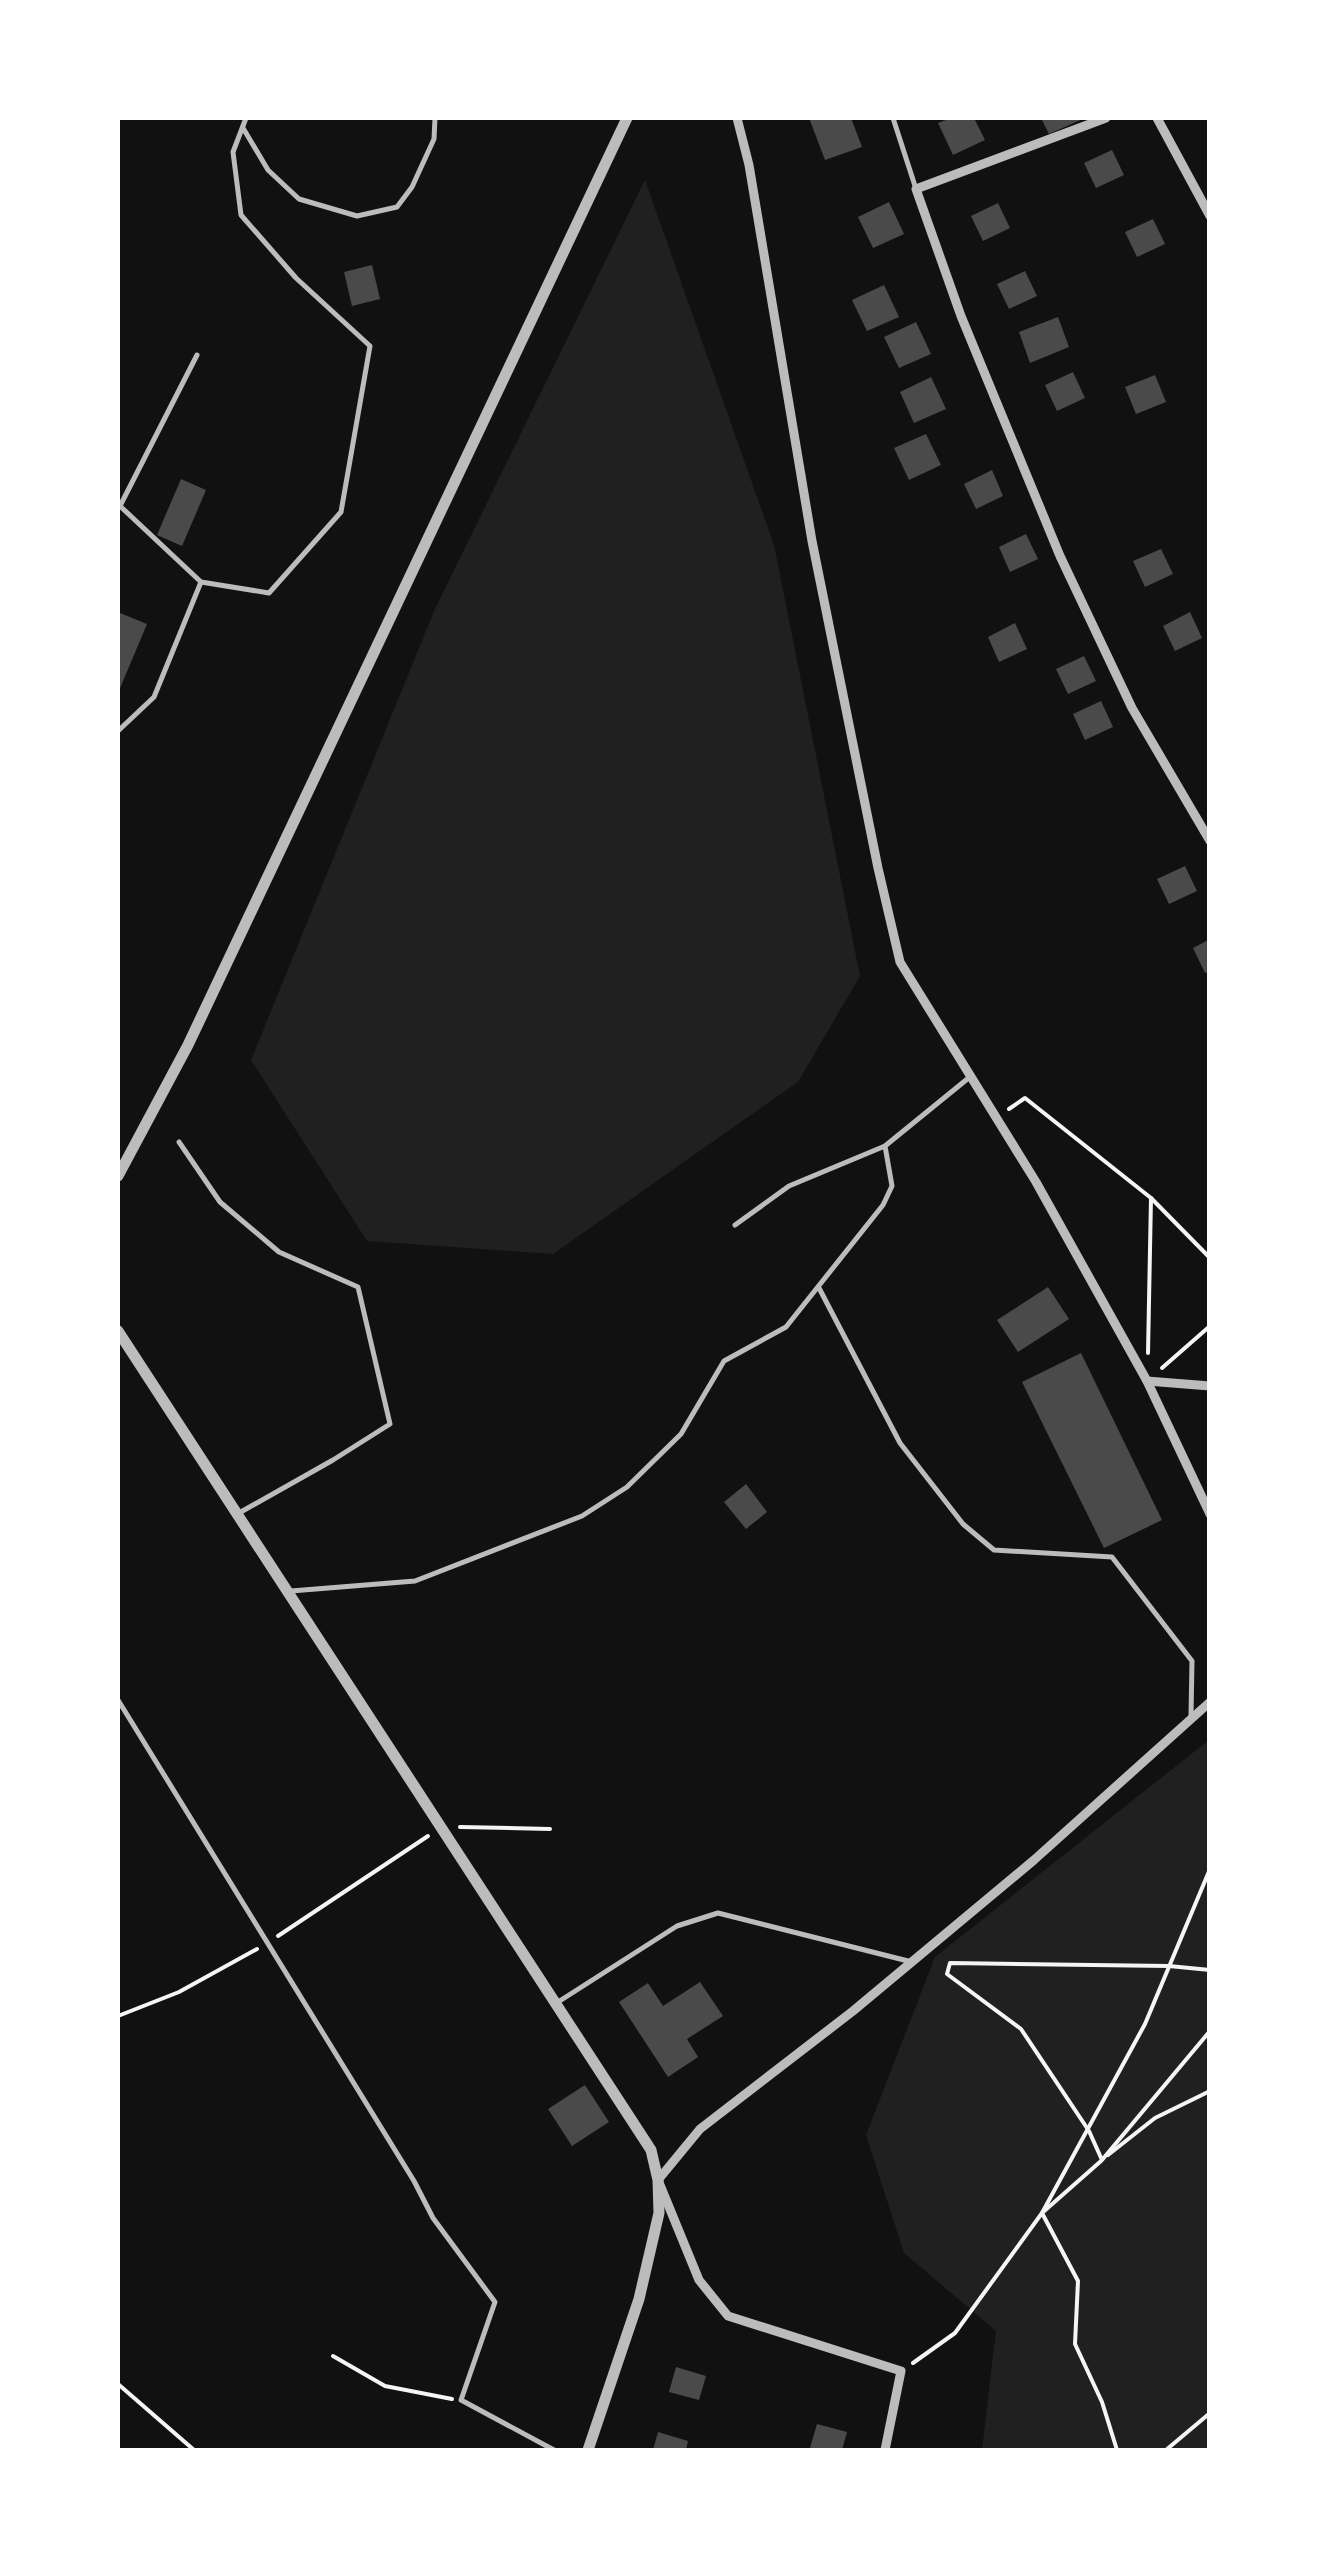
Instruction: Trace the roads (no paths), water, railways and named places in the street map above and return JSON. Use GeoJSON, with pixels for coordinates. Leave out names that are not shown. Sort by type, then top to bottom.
{"type":"FeatureCollection","features":[{"type":"Feature","properties":{"kind":"street"},"geometry":{"type":"LineString","coordinates":[[118,1176],[188,1045],[627,118]]}},
{"type":"Feature","properties":{"kind":"street"},"geometry":{"type":"LineString","coordinates":[[736,118],[749,165],[812,541],[900,962],[1036,1182],[1147,1382],[1210,1514]]}},
{"type":"Feature","properties":{"kind":"street"},"geometry":{"type":"LineString","coordinates":[[1106,118],[916,189],[961,316],[1060,556],[1132,708],[1210,841]]}},
{"type":"Feature","properties":{"kind":"street"},"geometry":{"type":"LineString","coordinates":[[1157,118],[1210,216]]}},
{"type":"Feature","properties":{"kind":"street"},"geometry":{"type":"LineString","coordinates":[[118,1331],[650,2150],[658,2180],[699,2280],[728,2316],[901,2372],[885,2450]]}},
{"type":"Feature","properties":{"kind":"street"},"geometry":{"type":"LineString","coordinates":[[1147,1382],[1210,1386]]}},
{"type":"Feature","properties":{"kind":"street"},"geometry":{"type":"LineString","coordinates":[[588,2450],[638,2299],[659,2213],[658,2180],[700,2130],[1034,1860],[1210,1702]]}},
{"type":"Feature","properties":{"kind":"lane"},"geometry":{"type":"LineString","coordinates":[[197,355],[120,506],[201,582],[269,593],[342,512],[370,346],[296,278],[241,215],[233,152],[246,118]]}},
{"type":"Feature","properties":{"kind":"lane"},"geometry":{"type":"LineString","coordinates":[[242,128],[268,170],[299,199],[357,216],[396,207],[412,187],[434,140],[435,118]]}},
{"type":"Feature","properties":{"kind":"lane"},"geometry":{"type":"LineString","coordinates":[[893,118],[916,189]]}},
{"type":"Feature","properties":{"kind":"lane"},"geometry":{"type":"LineString","coordinates":[[118,731],[154,697],[201,582]]}},
{"type":"Feature","properties":{"kind":"lane"},"geometry":{"type":"LineString","coordinates":[[734,1225],[789,1186],[884,1146],[971,1076]]}},
{"type":"Feature","properties":{"kind":"lane"},"geometry":{"type":"LineString","coordinates":[[179,1142],[220,1202],[280,1252],[358,1287],[390,1424],[237,1514]]}},
{"type":"Feature","properties":{"kind":"lane"},"geometry":{"type":"LineString","coordinates":[[288,1591],[415,1580],[582,1516],[627,1486],[681,1434],[724,1361],[786,1327],[883,1204],[892,1186],[884,1146]]}},
{"type":"Feature","properties":{"kind":"lane"},"geometry":{"type":"LineString","coordinates":[[819,1288],[900,1443],[963,1524],[994,1550],[1112,1557],[1192,1661],[1191,1716]]}},
{"type":"Feature","properties":{"kind":"lane"},"geometry":{"type":"LineString","coordinates":[[118,1700],[433,2218],[495,2302],[461,2400],[554,2450]]}},
{"type":"Feature","properties":{"kind":"lane"},"geometry":{"type":"LineString","coordinates":[[555,2003],[678,1926],[718,1913],[912,1962]]}}]}
